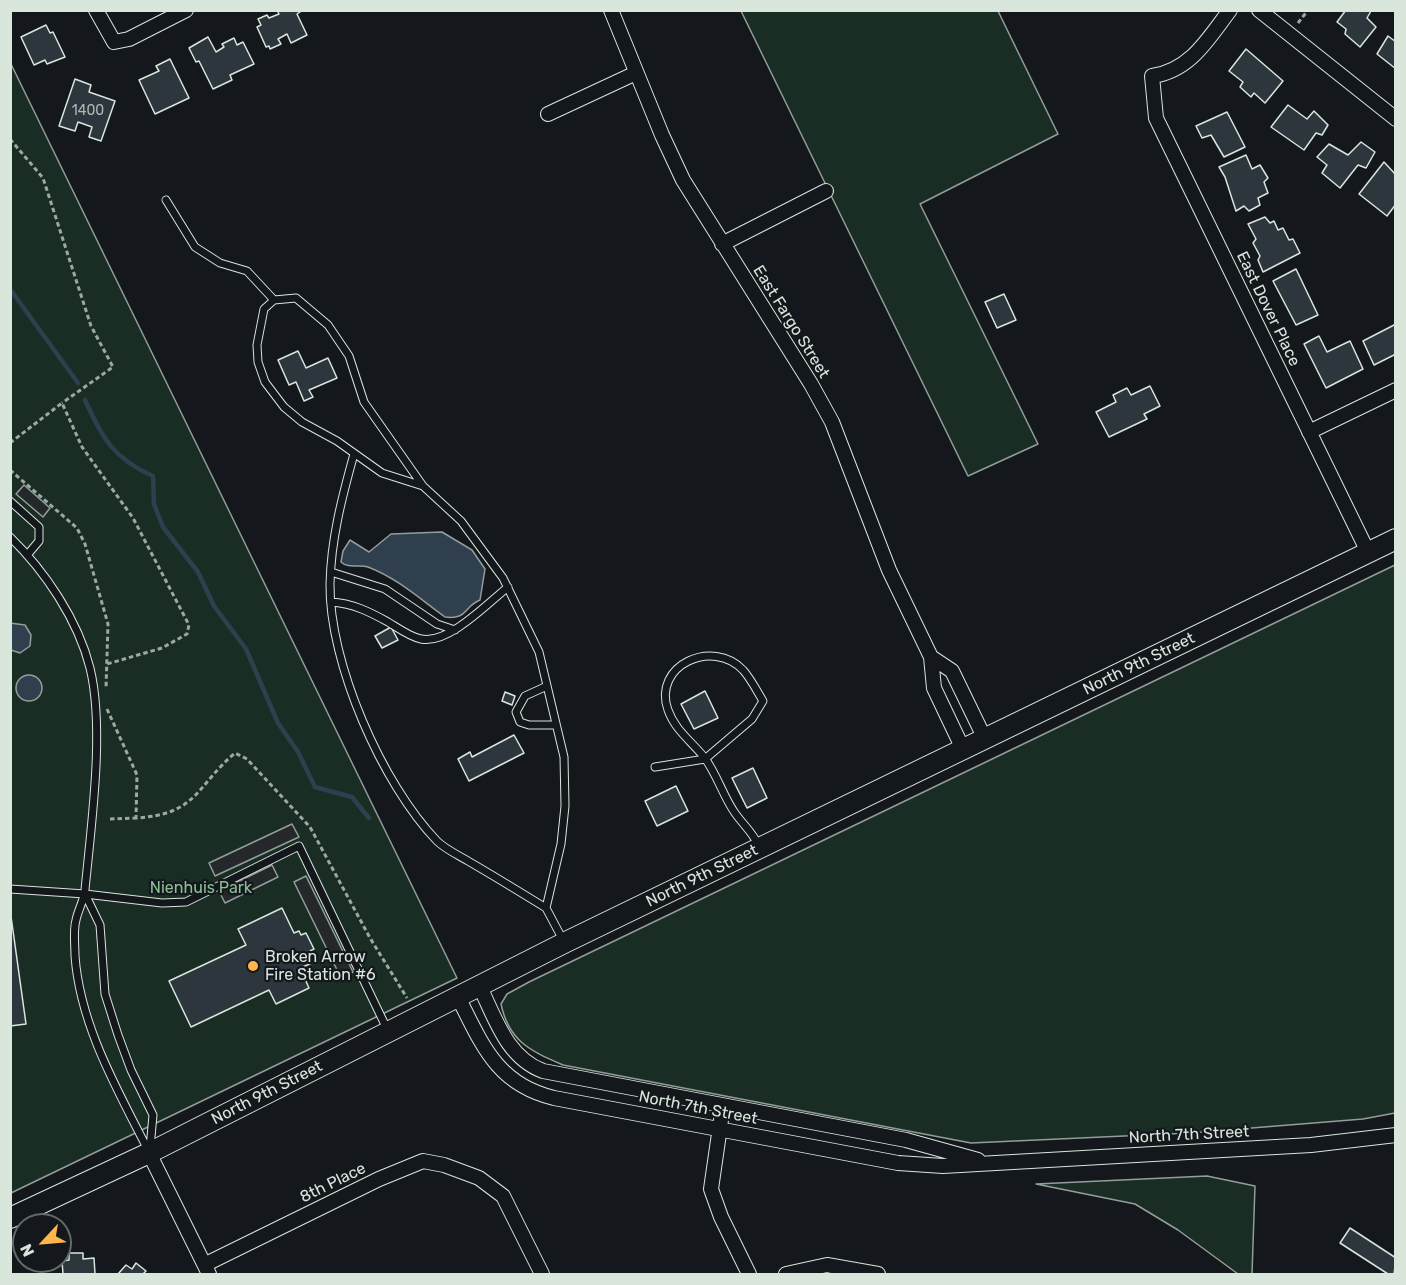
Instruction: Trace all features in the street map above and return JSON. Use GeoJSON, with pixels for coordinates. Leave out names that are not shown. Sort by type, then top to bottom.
{"type":"FeatureCollection","features":[{"type":"Feature","properties":{"kind":"main road","name":"North 9th Street"},"geometry":{"type":"LineString","coordinates":[[10,1218],[149,1153],[457,995],[1395,538]]}},
{"type":"Feature","properties":{"kind":"street"},"geometry":{"type":"LineString","coordinates":[[96,10],[114,42],[129,39],[186,10]]}},
{"type":"Feature","properties":{"kind":"street","name":"East Fargo Street"},"geometry":{"type":"LineString","coordinates":[[611,10],[679,172],[722,244],[812,384],[829,415],[889,570],[931,657],[934,688],[963,749]]}},
{"type":"Feature","properties":{"kind":"street","name":"East Dover Place"},"geometry":{"type":"LineString","coordinates":[[1230,10],[1195,56],[1169,74],[1152,76],[1156,118],[1368,552]]}},
{"type":"Feature","properties":{"kind":"street"},"geometry":{"type":"LineString","coordinates":[[1259,10],[1395,119]]}},
{"type":"Feature","properties":{"kind":"street"},"geometry":{"type":"LineString","coordinates":[[548,114],[636,73]]}},
{"type":"Feature","properties":{"kind":"street"},"geometry":{"type":"LineString","coordinates":[[722,244],[826,191]]}},
{"type":"Feature","properties":{"kind":"street"},"geometry":{"type":"LineString","coordinates":[[1309,432],[1395,390]]}},
{"type":"Feature","properties":{"kind":"street","name":"East Fargo Street"},"geometry":{"type":"LineString","coordinates":[[931,657],[955,675],[985,739]]}},
{"type":"Feature","properties":{"kind":"street","name":"North 7th Street"},"geometry":{"type":"LineString","coordinates":[[479,985],[508,1043],[532,1066],[557,1075],[906,1140],[983,1162]]}},
{"type":"Feature","properties":{"kind":"street","name":"North 7th Street"},"geometry":{"type":"LineString","coordinates":[[457,995],[495,1064],[528,1090],[554,1098],[898,1163],[943,1166],[1311,1145],[1395,1135]]}},
{"type":"Feature","properties":{"kind":"street"},"geometry":{"type":"LineString","coordinates":[[723,1106],[711,1189],[720,1217],[749,1275]]}},
{"type":"Feature","properties":{"kind":"street"},"geometry":{"type":"LineString","coordinates":[[149,1153],[208,1269]]}},
{"type":"Feature","properties":{"kind":"street","name":"8th Place"},"geometry":{"type":"LineString","coordinates":[[208,1269],[379,1179],[423,1161],[444,1165],[479,1178],[503,1196],[542,1275]]}},
{"type":"Feature","properties":{"kind":"street"},"geometry":{"type":"LineString","coordinates":[[786,1275],[827,1265],[878,1275]]}},
{"type":"Feature","properties":{"kind":"lane"},"geometry":{"type":"LineString","coordinates":[[166,200],[195,247],[220,263],[247,271],[274,300]]}},
{"type":"Feature","properties":{"kind":"lane"},"geometry":{"type":"LineString","coordinates":[[423,486],[382,473],[337,441],[302,422],[284,407],[265,382],[258,362],[258,328],[264,309],[274,300],[296,298],[328,325],[349,356],[364,402],[423,486],[461,521],[508,587],[539,652],[564,757],[565,806],[561,844],[546,908]]}},
{"type":"Feature","properties":{"kind":"lane"},"geometry":{"type":"LineString","coordinates":[[354,454],[333,538],[331,602],[333,629],[346,673],[370,737],[404,801],[438,843],[546,908],[564,943]]}},
{"type":"Feature","properties":{"kind":"lane"},"geometry":{"type":"LineString","coordinates":[[10,501],[39,527],[39,541],[28,554]]}},
{"type":"Feature","properties":{"kind":"lane"},"geometry":{"type":"LineString","coordinates":[[10,537],[28,554],[69,616],[90,668],[95,720],[94,791],[85,894],[75,922],[79,992],[108,1068],[149,1153]]}},
{"type":"Feature","properties":{"kind":"lane"},"geometry":{"type":"LineString","coordinates":[[331,572],[385,589],[437,624],[455,630]]}},
{"type":"Feature","properties":{"kind":"lane"},"geometry":{"type":"LineString","coordinates":[[331,602],[347,603],[371,612],[422,639],[436,638],[455,630],[508,587]]}},
{"type":"Feature","properties":{"kind":"lane"},"geometry":{"type":"LineString","coordinates":[[655,767],[705,759],[752,719],[763,701],[742,669],[723,659],[694,656],[674,669],[665,688],[667,707],[674,723],[705,759],[736,815],[750,828],[760,848]]}},
{"type":"Feature","properties":{"kind":"lane"},"geometry":{"type":"LineString","coordinates":[[547,686],[525,696],[516,712],[520,722],[529,726],[556,725]]}},
{"type":"Feature","properties":{"kind":"lane"},"geometry":{"type":"LineString","coordinates":[[10,890],[85,894],[162,903],[186,902],[299,846],[388,1031]]}},
{"type":"Feature","properties":{"kind":"lane"},"geometry":{"type":"LineString","coordinates":[[85,894],[100,925],[105,994],[131,1070],[153,1115],[149,1153]]}},
{"type":"Feature","properties":{"kind":"path"},"geometry":{"type":"LineString","coordinates":[[10,139],[43,177],[91,326],[113,367],[10,443]]}},
{"type":"Feature","properties":{"kind":"path"},"geometry":{"type":"LineString","coordinates":[[62,403],[82,447],[133,518],[189,626],[187,634],[162,648],[107,664]]}},
{"type":"Feature","properties":{"kind":"path"},"geometry":{"type":"LineString","coordinates":[[10,470],[77,528],[85,544],[108,624],[106,693]]}},
{"type":"Feature","properties":{"kind":"path"},"geometry":{"type":"LineString","coordinates":[[106,701],[107,710],[137,775],[136,818]]}},
{"type":"Feature","properties":{"kind":"path"},"geometry":{"type":"LineString","coordinates":[[110,819],[168,814],[188,804],[236,753],[247,759],[310,827],[370,938],[407,998]]}},
{"type":"Feature","properties":{"kind":"green space"},"geometry":{"type":"Polygon","coordinates":[[[741,11],[998,11],[1058,134],[920,204],[1038,444],[968,476],[741,11]]]}},
{"type":"Feature","properties":{"kind":"green space","name":"Nienhuis Park"},"geometry":{"type":"Polygon","coordinates":[[[10,62],[457,978],[11,1193],[10,1193],[10,62]]]}},
{"type":"Feature","properties":{"kind":"green space"},"geometry":{"type":"Polygon","coordinates":[[[1395,565],[1395,1113],[1363,1119],[1190,1133],[971,1143],[563,1065],[531,1050],[510,1028],[501,1004],[507,994],[529,982],[1395,565]]]}},
{"type":"Feature","properties":{"kind":"green space"},"geometry":{"type":"Polygon","coordinates":[[[1207,1176],[1255,1186],[1252,1274],[1238,1274],[1178,1230],[1135,1204],[1036,1184],[1207,1176]]]}},
{"type":"Feature","properties":{"kind":"shaded area"},"geometry":{"type":"Polygon","coordinates":[[[24,485],[50,508],[43,517],[16,494],[24,485]]]}},
{"type":"Feature","properties":{"kind":"shaded area"},"geometry":{"type":"Polygon","coordinates":[[[292,824],[299,837],[215,876],[209,863],[292,824]]]}},
{"type":"Feature","properties":{"kind":"shaded area"},"geometry":{"type":"Polygon","coordinates":[[[272,865],[278,877],[225,903],[219,891],[272,865]]]}},
{"type":"Feature","properties":{"kind":"shaded area"},"geometry":{"type":"Polygon","coordinates":[[[306,876],[353,972],[341,978],[294,882],[306,876]]]}},
{"type":"Feature","properties":{"kind":"water"},"geometry":{"type":"Polygon","coordinates":[[[442,532],[472,550],[485,569],[480,600],[462,615],[445,617],[389,577],[365,566],[347,565],[341,562],[343,551],[350,540],[369,552],[391,534],[442,532]]]}},
{"type":"Feature","properties":{"kind":"water"},"geometry":{"type":"Polygon","coordinates":[[[10,623],[25,625],[31,635],[30,646],[20,653],[11,650],[10,623]]]}},
{"type":"Feature","properties":{"kind":"water"},"geometry":{"type":"Polygon","coordinates":[[[29,675],[38,679],[42,688],[38,697],[29,701],[20,697],[16,688],[20,679],[29,675]]]}},
{"type":"Feature","properties":{"kind":"building"},"geometry":{"type":"Polygon","coordinates":[[[277,10],[303,10],[297,14],[307,35],[291,43],[287,34],[278,39],[281,44],[270,49],[269,46],[266,47],[257,27],[261,25],[258,19],[267,15],[269,18],[279,14],[277,10]]]}},
{"type":"Feature","properties":{"kind":"building"},"geometry":{"type":"Polygon","coordinates":[[[1346,10],[1371,11],[1367,18],[1376,27],[1360,47],[1345,34],[1346,29],[1337,22],[1346,10]]]}},
{"type":"Feature","properties":{"kind":"building"},"geometry":{"type":"Polygon","coordinates":[[[46,25],[50,33],[53,32],[65,57],[47,64],[45,60],[34,65],[21,37],[46,25]]]}},
{"type":"Feature","properties":{"kind":"building"},"geometry":{"type":"Polygon","coordinates":[[[1388,36],[1396,42],[1396,69],[1377,54],[1388,36]]]}},
{"type":"Feature","properties":{"kind":"building"},"geometry":{"type":"Polygon","coordinates":[[[208,37],[216,52],[224,47],[222,44],[234,38],[237,45],[243,42],[254,64],[230,75],[232,80],[213,89],[199,61],[196,62],[189,48],[208,37]]]}},
{"type":"Feature","properties":{"kind":"building"},"geometry":{"type":"Polygon","coordinates":[[[1246,49],[1283,81],[1265,103],[1254,93],[1251,97],[1240,87],[1243,82],[1229,71],[1246,49]]]}},
{"type":"Feature","properties":{"kind":"building"},"geometry":{"type":"Polygon","coordinates":[[[170,59],[189,98],[155,114],[139,80],[159,71],[156,66],[170,59]]]}},
{"type":"Feature","properties":{"kind":"building"},"geometry":{"type":"Polygon","coordinates":[[[75,79],[91,85],[89,92],[115,101],[101,141],[89,137],[92,127],[78,122],[75,131],[59,126],[75,79]]]}},
{"type":"Feature","properties":{"kind":"building"},"geometry":{"type":"Polygon","coordinates":[[[1288,105],[1307,119],[1314,111],[1328,125],[1322,135],[1316,133],[1304,150],[1271,127],[1288,105]]]}},
{"type":"Feature","properties":{"kind":"building"},"geometry":{"type":"Polygon","coordinates":[[[1227,112],[1245,147],[1224,157],[1211,135],[1202,138],[1196,126],[1227,112]]]}},
{"type":"Feature","properties":{"kind":"building"},"geometry":{"type":"Polygon","coordinates":[[[1361,142],[1375,152],[1366,168],[1358,165],[1340,188],[1322,173],[1327,165],[1317,157],[1329,144],[1348,155],[1361,142]]]}},
{"type":"Feature","properties":{"kind":"building"},"geometry":{"type":"Polygon","coordinates":[[[1246,155],[1252,169],[1260,165],[1268,178],[1264,182],[1268,193],[1258,198],[1260,205],[1249,211],[1244,206],[1236,211],[1225,177],[1219,167],[1246,155]]]}},
{"type":"Feature","properties":{"kind":"building"},"geometry":{"type":"Polygon","coordinates":[[[1384,162],[1396,175],[1396,204],[1387,216],[1359,194],[1384,162]]]}},
{"type":"Feature","properties":{"kind":"building"},"geometry":{"type":"Polygon","coordinates":[[[1265,217],[1270,223],[1274,221],[1278,230],[1283,228],[1289,240],[1293,239],[1300,253],[1263,272],[1258,260],[1260,256],[1253,243],[1256,239],[1248,224],[1265,217]]]}},
{"type":"Feature","properties":{"kind":"building"},"geometry":{"type":"Polygon","coordinates":[[[1296,269],[1318,315],[1296,325],[1273,281],[1296,269]]]}},
{"type":"Feature","properties":{"kind":"building"},"geometry":{"type":"Polygon","coordinates":[[[1004,294],[1016,320],[997,328],[985,302],[1004,294]]]}},
{"type":"Feature","properties":{"kind":"building"},"geometry":{"type":"Polygon","coordinates":[[[1396,324],[1396,354],[1374,365],[1363,341],[1396,324]]]}},
{"type":"Feature","properties":{"kind":"building"},"geometry":{"type":"Polygon","coordinates":[[[1319,336],[1327,352],[1350,341],[1363,369],[1326,388],[1304,344],[1319,336]]]}},
{"type":"Feature","properties":{"kind":"building"},"geometry":{"type":"Polygon","coordinates":[[[298,351],[306,368],[328,358],[337,378],[309,390],[313,397],[304,401],[296,382],[289,385],[278,360],[298,351]]]}},
{"type":"Feature","properties":{"kind":"building"},"geometry":{"type":"Polygon","coordinates":[[[1150,386],[1160,406],[1144,414],[1147,419],[1109,437],[1096,412],[1116,402],[1113,395],[1127,388],[1131,395],[1150,386]]]}},
{"type":"Feature","properties":{"kind":"building"},"geometry":{"type":"Polygon","coordinates":[[[391,627],[398,640],[382,648],[375,636],[391,627]]]}},
{"type":"Feature","properties":{"kind":"building"},"geometry":{"type":"Polygon","coordinates":[[[705,691],[718,718],[694,729],[681,704],[705,691]]]}},
{"type":"Feature","properties":{"kind":"building"},"geometry":{"type":"Polygon","coordinates":[[[505,692],[515,696],[512,705],[502,701],[505,692]]]}},
{"type":"Feature","properties":{"kind":"building"},"geometry":{"type":"Polygon","coordinates":[[[514,735],[524,753],[469,781],[458,759],[470,752],[472,757],[514,735]]]}},
{"type":"Feature","properties":{"kind":"building"},"geometry":{"type":"Polygon","coordinates":[[[753,768],[767,798],[747,808],[732,778],[753,768]]]}},
{"type":"Feature","properties":{"kind":"building"},"geometry":{"type":"Polygon","coordinates":[[[676,786],[688,811],[657,826],[645,801],[676,786]]]}},
{"type":"Feature","properties":{"kind":"building","name":"Broken Arrow Fire Station #6"},"geometry":{"type":"Polygon","coordinates":[[[282,908],[294,933],[299,931],[301,935],[306,933],[314,949],[310,951],[312,956],[307,958],[310,964],[300,968],[309,988],[276,1004],[269,990],[191,1027],[169,981],[246,945],[238,929],[282,908]]]}},
{"type":"Feature","properties":{"kind":"building"},"geometry":{"type":"Polygon","coordinates":[[[10,909],[26,1024],[10,1026],[10,909]]]}},
{"type":"Feature","properties":{"kind":"building"},"geometry":{"type":"Polygon","coordinates":[[[1350,1228],[1396,1258],[1394,1274],[1388,1274],[1340,1243],[1350,1228]]]}},
{"type":"Feature","properties":{"kind":"building"},"geometry":{"type":"Polygon","coordinates":[[[72,1253],[83,1253],[83,1259],[94,1258],[95,1274],[63,1274],[72,1273],[72,1253]]]}},
{"type":"Feature","properties":{"kind":"building"},"geometry":{"type":"Polygon","coordinates":[[[136,1263],[146,1271],[143,1274],[118,1274],[126,1265],[132,1269],[136,1263]]]}},
{"type":"Feature","properties":{"kind":"waterway"},"geometry":{"type":"LineString","coordinates":[[10,289],[78,383]]}},
{"type":"Feature","properties":{"kind":"waterway"},"geometry":{"type":"LineString","coordinates":[[85,400],[97,426],[119,455],[153,476],[154,504],[163,527],[198,572],[214,606],[246,649],[278,723],[298,752],[315,787],[352,797],[369,818]]}},
{"type":"Feature","properties":{"kind":"place","name":"Broken Arrow Fire Station #6"},"geometry":{"type":"Point","coordinates":[253,966]}}]}
